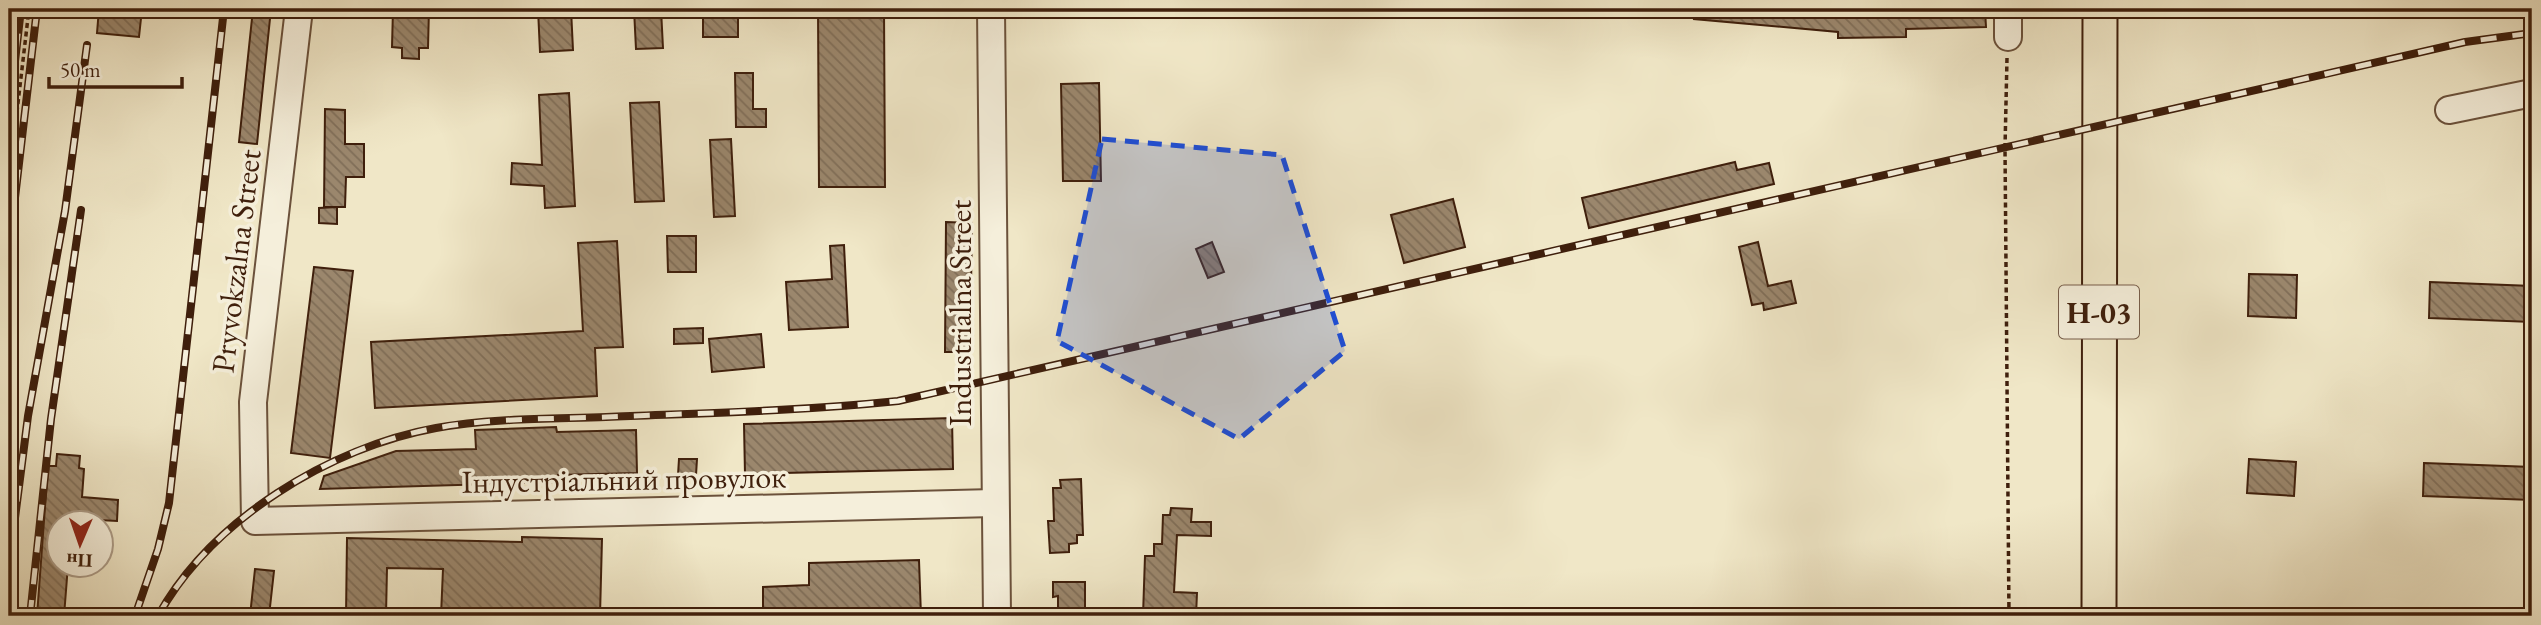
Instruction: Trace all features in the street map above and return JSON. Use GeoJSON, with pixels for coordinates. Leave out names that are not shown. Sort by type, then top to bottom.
{"type":"FeatureCollection","features":[{"type":"Feature","properties":{"kind":"main road","name":"Н-03"},"geometry":{"type":"LineString","coordinates":[[2099,9],[2099,616]]}},
{"type":"Feature","properties":{"kind":"street","name":"Pryvokzalna Street"},"geometry":{"type":"LineString","coordinates":[[255,521],[253,402],[299,9]]}},
{"type":"Feature","properties":{"kind":"street","name":"Industrialna Street"},"geometry":{"type":"LineString","coordinates":[[991,9],[997,616]]}},
{"type":"Feature","properties":{"kind":"street"},"geometry":{"type":"LineString","coordinates":[[2008,9],[2008,37]]}},
{"type":"Feature","properties":{"kind":"street"},"geometry":{"type":"LineString","coordinates":[[2449,110],[2532,93]]}},
{"type":"Feature","properties":{"kind":"street","name":"Індустріальний провулок"},"geometry":{"type":"LineString","coordinates":[[255,521],[995,503]]}},
{"type":"Feature","properties":{"kind":"path"},"geometry":{"type":"LineString","coordinates":[[9,180],[29,9]]}},
{"type":"Feature","properties":{"kind":"path"},"geometry":{"type":"LineString","coordinates":[[2008,37],[2006,162],[2009,616]]}},
{"type":"Feature","properties":{"kind":"highlighted area"},"geometry":{"type":"Polygon","coordinates":[[[1102,139],[1282,155],[1345,351],[1239,439],[1057,341],[1102,139]]]}},
{"type":"Feature","properties":{"kind":"building"},"geometry":{"type":"Polygon","coordinates":[[[99,9],[142,9],[139,37],[97,33],[99,9]]]}},
{"type":"Feature","properties":{"kind":"building"},"geometry":{"type":"Polygon","coordinates":[[[253,9],[271,9],[257,144],[239,142],[253,9]]]}},
{"type":"Feature","properties":{"kind":"building"},"geometry":{"type":"Polygon","coordinates":[[[393,9],[429,9],[428,48],[419,48],[419,59],[402,58],[402,48],[392,47],[393,9]]]}},
{"type":"Feature","properties":{"kind":"building"},"geometry":{"type":"Polygon","coordinates":[[[538,9],[571,9],[573,50],[540,52],[538,9]]]}},
{"type":"Feature","properties":{"kind":"building"},"geometry":{"type":"Polygon","coordinates":[[[634,9],[661,9],[663,48],[636,49],[634,9]]]}},
{"type":"Feature","properties":{"kind":"building"},"geometry":{"type":"Polygon","coordinates":[[[703,9],[738,9],[738,37],[703,37],[703,9]]]}},
{"type":"Feature","properties":{"kind":"building"},"geometry":{"type":"Polygon","coordinates":[[[818,9],[884,9],[885,187],[819,187],[818,9]]]}},
{"type":"Feature","properties":{"kind":"building"},"geometry":{"type":"Polygon","coordinates":[[[1695,9],[1985,9],[1986,27],[1906,29],[1906,37],[1838,38],[1838,32],[1694,19],[1695,9]]]}},
{"type":"Feature","properties":{"kind":"building"},"geometry":{"type":"Polygon","coordinates":[[[735,73],[753,73],[753,109],[766,109],[766,127],[736,127],[735,73]]]}},
{"type":"Feature","properties":{"kind":"building"},"geometry":{"type":"Polygon","coordinates":[[[1099,83],[1101,181],[1063,181],[1061,84],[1099,83]]]}},
{"type":"Feature","properties":{"kind":"building"},"geometry":{"type":"Polygon","coordinates":[[[569,93],[575,206],[545,208],[544,186],[511,184],[512,163],[542,165],[539,95],[569,93]]]}},
{"type":"Feature","properties":{"kind":"building"},"geometry":{"type":"Polygon","coordinates":[[[659,102],[664,201],[635,202],[630,103],[659,102]]]}},
{"type":"Feature","properties":{"kind":"building"},"geometry":{"type":"Polygon","coordinates":[[[325,109],[345,110],[345,144],[364,144],[364,177],[346,177],[345,207],[324,207],[325,109]]]}},
{"type":"Feature","properties":{"kind":"building"},"geometry":{"type":"Polygon","coordinates":[[[731,139],[735,216],[714,217],[710,140],[731,139]]]}},
{"type":"Feature","properties":{"kind":"building"},"geometry":{"type":"Polygon","coordinates":[[[1735,162],[1737,170],[1769,163],[1774,184],[1589,228],[1582,198],[1735,162]]]}},
{"type":"Feature","properties":{"kind":"building"},"geometry":{"type":"Polygon","coordinates":[[[1453,199],[1465,247],[1404,263],[1391,215],[1453,199]]]}},
{"type":"Feature","properties":{"kind":"building"},"geometry":{"type":"Polygon","coordinates":[[[337,207],[337,224],[319,223],[319,208],[337,207]]]}},
{"type":"Feature","properties":{"kind":"building"},"geometry":{"type":"Polygon","coordinates":[[[946,222],[972,223],[970,352],[945,352],[946,222]]]}},
{"type":"Feature","properties":{"kind":"building"},"geometry":{"type":"Polygon","coordinates":[[[667,236],[696,236],[696,272],[668,272],[667,236]]]}},
{"type":"Feature","properties":{"kind":"building"},"geometry":{"type":"Polygon","coordinates":[[[617,241],[623,347],[595,348],[597,396],[375,408],[371,342],[583,331],[578,243],[617,241]]]}},
{"type":"Feature","properties":{"kind":"building"},"geometry":{"type":"Polygon","coordinates":[[[1212,242],[1224,272],[1208,278],[1196,249],[1212,242]]]}},
{"type":"Feature","properties":{"kind":"building"},"geometry":{"type":"Polygon","coordinates":[[[1758,242],[1768,286],[1791,281],[1796,303],[1764,310],[1763,303],[1752,305],[1739,247],[1758,242]]]}},
{"type":"Feature","properties":{"kind":"building"},"geometry":{"type":"Polygon","coordinates":[[[844,245],[848,327],[789,330],[786,282],[832,279],[830,246],[844,245]]]}},
{"type":"Feature","properties":{"kind":"building"},"geometry":{"type":"Polygon","coordinates":[[[314,267],[353,271],[330,458],[291,453],[314,267]]]}},
{"type":"Feature","properties":{"kind":"building"},"geometry":{"type":"Polygon","coordinates":[[[2249,274],[2297,275],[2296,318],[2248,316],[2249,274]]]}},
{"type":"Feature","properties":{"kind":"building"},"geometry":{"type":"Polygon","coordinates":[[[2430,282],[2532,286],[2532,322],[2429,318],[2430,282]]]}},
{"type":"Feature","properties":{"kind":"building"},"geometry":{"type":"Polygon","coordinates":[[[703,328],[703,343],[674,344],[674,329],[703,328]]]}},
{"type":"Feature","properties":{"kind":"building"},"geometry":{"type":"Polygon","coordinates":[[[761,334],[764,367],[712,372],[709,339],[761,334]]]}},
{"type":"Feature","properties":{"kind":"building"},"geometry":{"type":"Polygon","coordinates":[[[952,418],[953,469],[745,474],[744,424],[952,418]]]}},
{"type":"Feature","properties":{"kind":"building"},"geometry":{"type":"Polygon","coordinates":[[[556,427],[557,432],[636,430],[637,473],[558,475],[558,482],[320,489],[324,476],[396,451],[476,449],[475,430],[556,427]]]}},
{"type":"Feature","properties":{"kind":"building"},"geometry":{"type":"Polygon","coordinates":[[[57,454],[80,456],[79,468],[84,469],[82,497],[118,500],[117,521],[116,510],[46,510],[46,580],[67,580],[64,616],[37,616],[48,466],[56,466],[57,454]]]}},
{"type":"Feature","properties":{"kind":"building"},"geometry":{"type":"Polygon","coordinates":[[[679,459],[697,459],[696,475],[678,475],[679,459]]]}},
{"type":"Feature","properties":{"kind":"building"},"geometry":{"type":"Polygon","coordinates":[[[2249,459],[2296,462],[2294,496],[2247,493],[2249,459]]]}},
{"type":"Feature","properties":{"kind":"building"},"geometry":{"type":"Polygon","coordinates":[[[2424,463],[2532,467],[2532,500],[2423,496],[2424,463]]]}},
{"type":"Feature","properties":{"kind":"building"},"geometry":{"type":"Polygon","coordinates":[[[1081,479],[1083,535],[1077,535],[1077,543],[1069,544],[1069,552],[1050,553],[1048,521],[1054,521],[1053,488],[1061,488],[1060,480],[1081,479]]]}},
{"type":"Feature","properties":{"kind":"building"},"geometry":{"type":"Polygon","coordinates":[[[1171,508],[1192,509],[1191,522],[1211,522],[1211,536],[1177,535],[1174,592],[1197,593],[1196,616],[1143,616],[1145,556],[1154,556],[1154,544],[1162,544],[1163,515],[1170,515],[1171,508]]]}},
{"type":"Feature","properties":{"kind":"building"},"geometry":{"type":"Polygon","coordinates":[[[522,537],[602,539],[600,616],[441,616],[443,569],[387,568],[386,616],[346,616],[347,538],[522,542],[522,537]]]}},
{"type":"Feature","properties":{"kind":"building"},"geometry":{"type":"Polygon","coordinates":[[[919,560],[921,616],[763,616],[763,587],[809,585],[809,563],[919,560]]]}},
{"type":"Feature","properties":{"kind":"building"},"geometry":{"type":"Polygon","coordinates":[[[255,569],[274,571],[269,616],[250,616],[255,569]]]}},
{"type":"Feature","properties":{"kind":"building"},"geometry":{"type":"Polygon","coordinates":[[[1053,582],[1085,582],[1085,616],[1058,616],[1058,596],[1053,597],[1053,582]]]}},
{"type":"Feature","properties":{"kind":"railway"},"geometry":{"type":"LineString","coordinates":[[9,113],[21,9]]}},
{"type":"Feature","properties":{"kind":"railway"},"geometry":{"type":"LineString","coordinates":[[9,249],[37,9]]}},
{"type":"Feature","properties":{"kind":"railway"},"geometry":{"type":"LineString","coordinates":[[135,616],[158,549],[169,503],[224,9]]}},
{"type":"Feature","properties":{"kind":"railway"},"geometry":{"type":"LineString","coordinates":[[158,616],[181,581],[209,549],[241,519],[277,493],[355,452],[436,428],[499,421],[752,411],[898,401],[2465,42],[2532,33]]}},
{"type":"Feature","properties":{"kind":"railway"},"geometry":{"type":"LineString","coordinates":[[9,565],[28,416],[65,211],[87,45]]}},
{"type":"Feature","properties":{"kind":"railway"},"geometry":{"type":"LineString","coordinates":[[30,616],[51,419],[81,210]]}}]}
